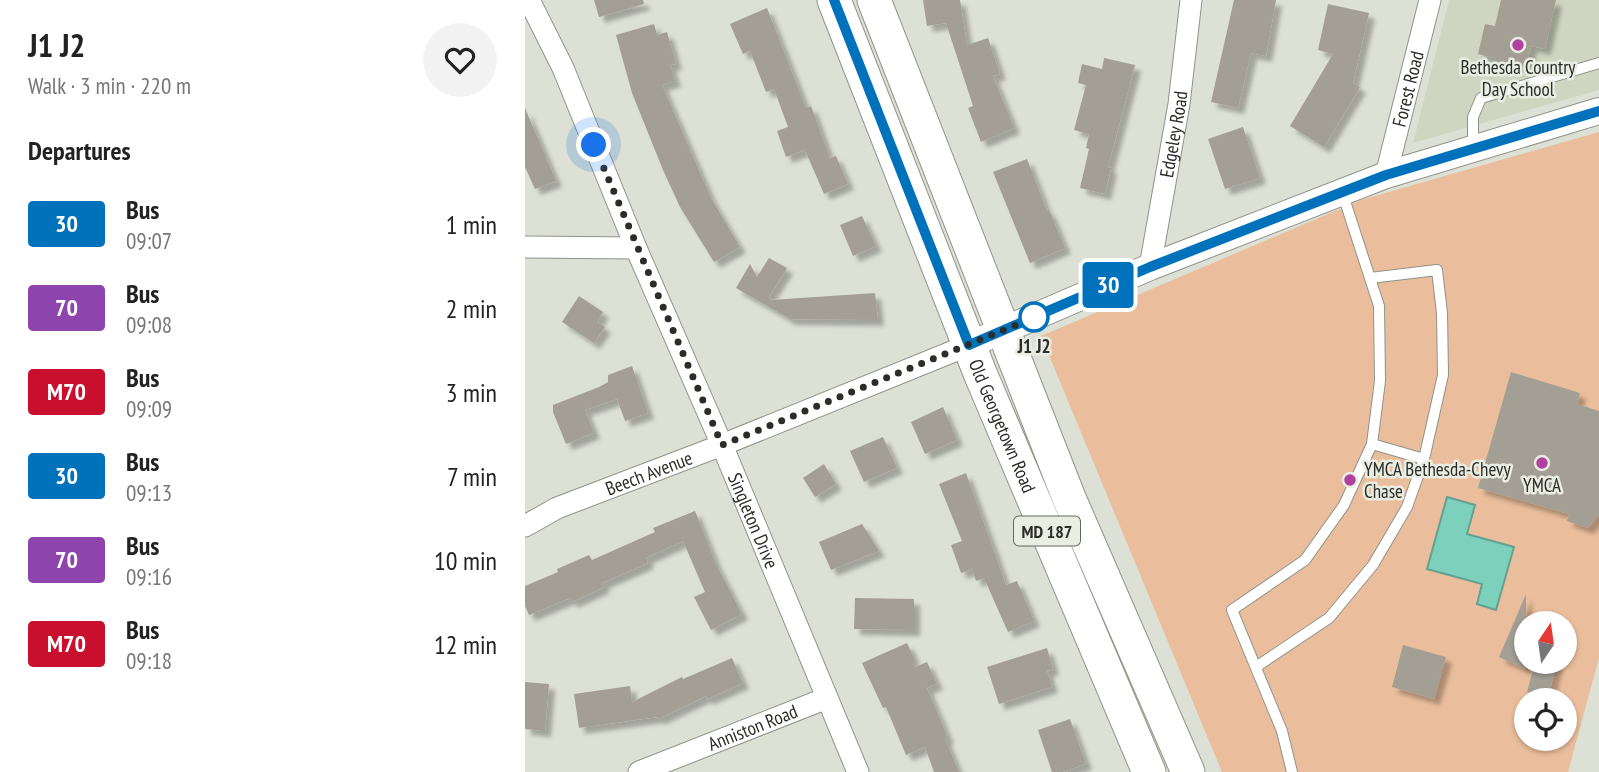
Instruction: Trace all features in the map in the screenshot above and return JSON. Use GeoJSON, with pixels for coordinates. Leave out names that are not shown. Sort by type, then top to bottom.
{"type":"FeatureCollection","features":[{"type":"Feature","properties":{"kind":"main road","name":"Old Georgetown Road"},"geometry":{"type":"LineString","coordinates":[[834,0],[969,345],[1149,772]]}},
{"type":"Feature","properties":{"kind":"main road","name":"Old Georgetown Road"},"geometry":{"type":"LineString","coordinates":[[874,0],[1069,498],[1188,772]]}},
{"type":"Feature","properties":{"kind":"street","name":"Singleton Drive"},"geometry":{"type":"LineString","coordinates":[[529,0],[563,68],[636,248],[722,445],[858,772]]}},
{"type":"Feature","properties":{"kind":"street","name":"Edgeley Road"},"geometry":{"type":"LineString","coordinates":[[1150,267],[1179,104],[1191,0]]}},
{"type":"Feature","properties":{"kind":"street","name":"Forest Road"},"geometry":{"type":"LineString","coordinates":[[1386,175],[1430,0]]}},
{"type":"Feature","properties":{"kind":"street","name":"Beech Avenue"},"geometry":{"type":"LineString","coordinates":[[525,526],[557,508],[722,445],[969,345],[1150,267],[1342,192],[1386,175],[1599,111]]}},
{"type":"Feature","properties":{"kind":"street"},"geometry":{"type":"LineString","coordinates":[[525,247],[636,248]]}},
{"type":"Feature","properties":{"kind":"street"},"geometry":{"type":"LineString","coordinates":[[525,507],[557,508]]}},
{"type":"Feature","properties":{"kind":"street","name":"Anniston Road"},"geometry":{"type":"LineString","coordinates":[[639,772],[827,698]]}},
{"type":"Feature","properties":{"kind":"lane"},"geometry":{"type":"LineString","coordinates":[[1473,149],[1473,117],[1481,98],[1599,63]]}},
{"type":"Feature","properties":{"kind":"lane"},"geometry":{"type":"LineString","coordinates":[[1292,772],[1282,731],[1232,610],[1304,560],[1344,505],[1371,444],[1380,382],[1379,306],[1342,192]]}},
{"type":"Feature","properties":{"kind":"lane"},"geometry":{"type":"LineString","coordinates":[[1256,667],[1329,618],[1373,565],[1407,507],[1425,458],[1443,375],[1442,313],[1437,270],[1370,278]]}},
{"type":"Feature","properties":{"kind":"lane"},"geometry":{"type":"LineString","coordinates":[[1371,444],[1425,458]]}},
{"type":"Feature","properties":{"kind":"shaded area","name":"Bethesda Country Day School"},"geometry":{"type":"Polygon","coordinates":[[[1449,0],[1599,0],[1599,90],[1413,143],[1449,0]]]}},
{"type":"Feature","properties":{"kind":"shaded area","name":"YMCA Bethesda-Chevy Chase"},"geometry":{"type":"Polygon","coordinates":[[[1599,132],[1599,658],[1577,739],[1577,688],[1514,688],[1514,751],[1574,751],[1568,772],[1222,772],[1041,336],[1361,200],[1599,132]]]}},
{"type":"Feature","properties":{"kind":"water"},"geometry":{"type":"Polygon","coordinates":[[[1447,497],[1475,505],[1467,534],[1514,547],[1496,610],[1477,604],[1482,584],[1427,569],[1447,497]]]}},
{"type":"Feature","properties":{"kind":"building"},"geometry":{"type":"Polygon","coordinates":[[[594,0],[643,0],[644,4],[599,17],[594,0]]]}},
{"type":"Feature","properties":{"kind":"building"},"geometry":{"type":"Polygon","coordinates":[[[923,0],[960,0],[967,45],[988,38],[1000,74],[993,76],[1014,128],[981,142],[968,108],[973,106],[946,23],[927,26],[923,0]]]}},
{"type":"Feature","properties":{"kind":"building"},"geometry":{"type":"Polygon","coordinates":[[[1234,0],[1276,0],[1266,56],[1251,53],[1238,108],[1211,102],[1234,0]]]}},
{"type":"Feature","properties":{"kind":"building"},"geometry":{"type":"Polygon","coordinates":[[[1501,0],[1556,0],[1545,49],[1531,46],[1526,66],[1478,54],[1485,24],[1495,26],[1501,0]]]}},
{"type":"Feature","properties":{"kind":"building"},"geometry":{"type":"Polygon","coordinates":[[[1328,4],[1369,13],[1353,83],[1360,87],[1324,147],[1290,126],[1333,54],[1318,50],[1328,4]]]}},
{"type":"Feature","properties":{"kind":"building"},"geometry":{"type":"Polygon","coordinates":[[[767,8],[806,108],[811,106],[830,158],[836,156],[848,184],[824,194],[805,150],[786,157],[777,131],[788,127],[774,89],[766,92],[750,51],[743,54],[730,24],[767,8]]]}},
{"type":"Feature","properties":{"kind":"building"},"geometry":{"type":"Polygon","coordinates":[[[654,24],[657,35],[667,32],[676,64],[670,65],[675,81],[662,85],[711,198],[740,247],[714,262],[680,207],[663,170],[632,93],[616,35],[654,24]]]}},
{"type":"Feature","properties":{"kind":"building"},"geometry":{"type":"Polygon","coordinates":[[[1104,58],[1135,65],[1108,167],[1111,168],[1105,194],[1080,188],[1089,149],[1086,148],[1089,134],[1074,130],[1086,85],[1078,83],[1082,64],[1102,69],[1104,58]]]}},
{"type":"Feature","properties":{"kind":"building"},"geometry":{"type":"Polygon","coordinates":[[[525,108],[556,181],[535,189],[525,167],[525,108]]]}},
{"type":"Feature","properties":{"kind":"building"},"geometry":{"type":"Polygon","coordinates":[[[1243,127],[1260,178],[1225,189],[1208,139],[1243,127]]]}},
{"type":"Feature","properties":{"kind":"building"},"geometry":{"type":"Polygon","coordinates":[[[1027,159],[1065,248],[1030,263],[993,172],[1027,159]]]}},
{"type":"Feature","properties":{"kind":"building"},"geometry":{"type":"Polygon","coordinates":[[[862,216],[876,246],[853,256],[840,225],[862,216]]]}},
{"type":"Feature","properties":{"kind":"building"},"geometry":{"type":"Polygon","coordinates":[[[769,258],[787,268],[769,297],[771,300],[875,293],[878,320],[790,319],[736,288],[750,264],[757,277],[769,258]]]}},
{"type":"Feature","properties":{"kind":"building"},"geometry":{"type":"Polygon","coordinates":[[[579,296],[603,312],[597,322],[605,327],[594,343],[562,322],[579,296]]]}},
{"type":"Feature","properties":{"kind":"building"},"geometry":{"type":"Polygon","coordinates":[[[632,366],[648,413],[625,421],[617,399],[585,410],[594,433],[566,444],[553,412],[553,405],[599,387],[608,382],[608,375],[632,366]]]}},
{"type":"Feature","properties":{"kind":"building","name":"YMCA"},"geometry":{"type":"Polygon","coordinates":[[[1511,372],[1580,393],[1577,404],[1599,411],[1599,515],[1588,528],[1567,521],[1569,514],[1478,488],[1511,372]]]}},
{"type":"Feature","properties":{"kind":"building"},"geometry":{"type":"Polygon","coordinates":[[[943,407],[957,440],[925,454],[911,422],[943,407]]]}},
{"type":"Feature","properties":{"kind":"building"},"geometry":{"type":"Polygon","coordinates":[[[883,437],[897,468],[864,482],[850,451],[883,437]]]}},
{"type":"Feature","properties":{"kind":"building"},"geometry":{"type":"Polygon","coordinates":[[[824,464],[836,484],[815,497],[803,478],[824,464]]]}},
{"type":"Feature","properties":{"kind":"building"},"geometry":{"type":"Polygon","coordinates":[[[966,473],[1006,585],[1017,581],[1034,621],[1008,632],[984,578],[976,581],[972,569],[961,573],[951,545],[962,541],[939,484],[966,473]]]}},
{"type":"Feature","properties":{"kind":"building"},"geometry":{"type":"Polygon","coordinates":[[[695,511],[716,564],[742,614],[711,630],[694,597],[705,592],[683,541],[646,558],[648,563],[602,583],[604,587],[572,602],[570,598],[529,615],[525,606],[525,586],[589,555],[592,560],[655,532],[653,528],[695,511]]]}},
{"type":"Feature","properties":{"kind":"building"},"geometry":{"type":"Polygon","coordinates":[[[862,524],[879,551],[831,570],[819,542],[862,524]]]}},
{"type":"Feature","properties":{"kind":"building"},"geometry":{"type":"Polygon","coordinates":[[[1526,594],[1526,611],[1519,611],[1526,594]]]}},
{"type":"Feature","properties":{"kind":"building"},"geometry":{"type":"Polygon","coordinates":[[[855,598],[914,599],[914,630],[854,629],[855,598]]]}},
{"type":"Feature","properties":{"kind":"building"},"geometry":{"type":"Polygon","coordinates":[[[1514,622],[1514,664],[1499,657],[1514,622]]]}},
{"type":"Feature","properties":{"kind":"building"},"geometry":{"type":"Polygon","coordinates":[[[907,643],[913,656],[913,668],[927,662],[937,684],[927,688],[959,772],[934,772],[925,747],[906,755],[886,707],[883,708],[862,663],[907,643]]]}},
{"type":"Feature","properties":{"kind":"building"},"geometry":{"type":"Polygon","coordinates":[[[1403,645],[1446,657],[1434,699],[1392,687],[1403,645]]]}},
{"type":"Feature","properties":{"kind":"building"},"geometry":{"type":"Polygon","coordinates":[[[1047,648],[1053,669],[1047,671],[1052,687],[999,704],[987,667],[1047,648]]]}},
{"type":"Feature","properties":{"kind":"building"},"geometry":{"type":"Polygon","coordinates":[[[732,658],[743,683],[707,699],[706,696],[658,719],[657,717],[579,728],[574,694],[630,686],[632,702],[682,677],[683,679],[732,658]]]}},
{"type":"Feature","properties":{"kind":"building"},"geometry":{"type":"Polygon","coordinates":[[[1532,674],[1554,674],[1550,688],[1528,688],[1532,674]]]}},
{"type":"Feature","properties":{"kind":"building"},"geometry":{"type":"Polygon","coordinates":[[[525,682],[549,684],[545,731],[525,729],[525,682]]]}},
{"type":"Feature","properties":{"kind":"building"},"geometry":{"type":"Polygon","coordinates":[[[1070,719],[1086,764],[1062,772],[1052,772],[1038,730],[1070,719]]]}},
{"type":"Feature","properties":{"kind":"bus line","name":"30"},"geometry":{"type":"LineString","coordinates":[[834,0],[969,345],[1150,267],[1386,175],[1599,111]]}},
{"type":"Feature","properties":{"kind":"place","name":"Bethesda Country Day School"},"geometry":{"type":"Point","coordinates":[1518,45]}},
{"type":"Feature","properties":{"kind":"place","name":"J1 J2"},"geometry":{"type":"Point","coordinates":[1034,317]}},
{"type":"Feature","properties":{"kind":"place","name":"YMCA"},"geometry":{"type":"Point","coordinates":[1542,463]}},
{"type":"Feature","properties":{"kind":"place","name":"YMCA Bethesda-Chevy Chase"},"geometry":{"type":"Point","coordinates":[1350,480]}},
{"type":"Feature","properties":{"kind":"route"},"geometry":{"type":"LineString","coordinates":[[594,145],[722,445],[1038,316],[1034,317]]}}]}
